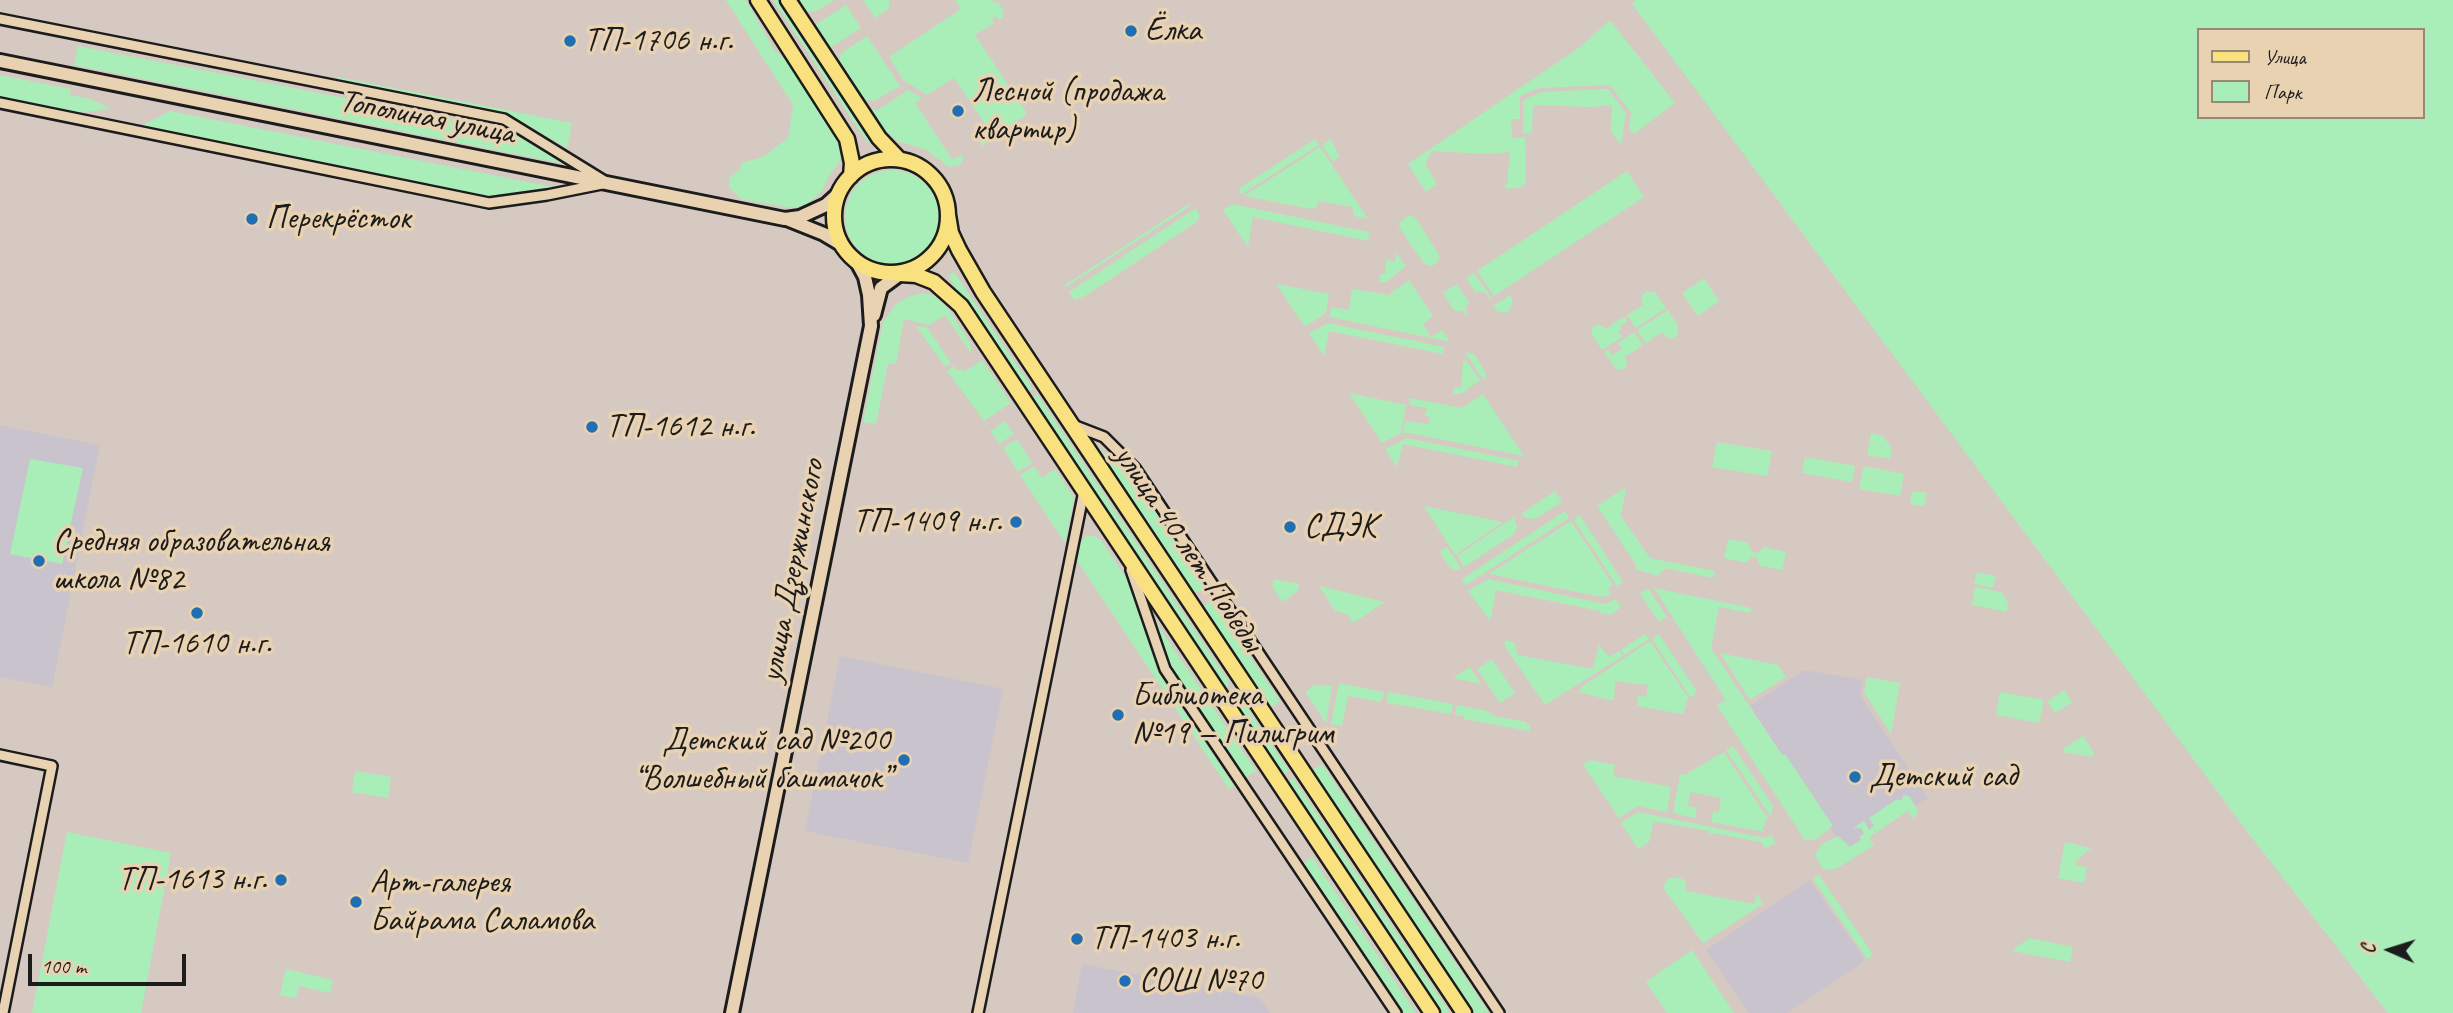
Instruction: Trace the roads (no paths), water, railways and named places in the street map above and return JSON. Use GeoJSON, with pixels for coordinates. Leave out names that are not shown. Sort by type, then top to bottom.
{"type":"FeatureCollection","features":[{"type":"Feature","properties":{"kind":"main road"},"geometry":{"type":"LineString","coordinates":[[758,0],[846,139],[852,163],[851,176]]}},
{"type":"Feature","properties":{"kind":"main road"},"geometry":{"type":"LineString","coordinates":[[788,0],[879,138],[899,159]]}},
{"type":"Feature","properties":{"kind":"main road","name":"Тополиная улица"},"geometry":{"type":"LineString","coordinates":[[0,61],[785,219],[800,217],[826,205],[837,195]]}},
{"type":"Feature","properties":{"kind":"main road"},"geometry":{"type":"LineString","coordinates":[[871,326],[881,288],[900,274],[914,270],[935,253],[943,240],[948,215],[945,198],[934,178],[917,165],[899,159],[873,161],[851,176],[837,195],[833,215],[839,243],[847,255],[858,264],[873,271],[900,274]]}},
{"type":"Feature","properties":{"kind":"main road","name":"улица 40 лет Победы"},"geometry":{"type":"LineString","coordinates":[[948,215],[951,233],[971,273],[1464,1013]]}},
{"type":"Feature","properties":{"kind":"main road"},"geometry":{"type":"LineString","coordinates":[[785,219],[824,234],[839,243]]}},
{"type":"Feature","properties":{"kind":"main road","name":"улица Дзержинского"},"geometry":{"type":"LineString","coordinates":[[733,1013],[871,326],[869,295],[865,277],[858,264]]}},
{"type":"Feature","properties":{"kind":"main road","name":"улица 40 лет Победы"},"geometry":{"type":"LineString","coordinates":[[900,274],[916,275],[934,282],[961,306],[1432,1013]]}},
{"type":"Feature","properties":{"kind":"main road"},"geometry":{"type":"LineString","coordinates":[[1223,699],[1245,684]]}},
{"type":"Feature","properties":{"kind":"street"},"geometry":{"type":"LineString","coordinates":[[0,19],[505,119],[607,183]]}},
{"type":"Feature","properties":{"kind":"street"},"geometry":{"type":"LineString","coordinates":[[0,103],[489,203],[607,183]]}},
{"type":"Feature","properties":{"kind":"street"},"geometry":{"type":"LineString","coordinates":[[1072,424],[1104,436],[1135,468],[1499,1013]]}},
{"type":"Feature","properties":{"kind":"street"},"geometry":{"type":"LineString","coordinates":[[978,1013],[1084,491]]}},
{"type":"Feature","properties":{"kind":"street"},"geometry":{"type":"LineString","coordinates":[[1125,552],[1165,670],[1396,1013]]}},
{"type":"Feature","properties":{"kind":"street"},"geometry":{"type":"LineString","coordinates":[[0,755],[52,766],[3,1013]]}},
{"type":"Feature","properties":{"kind":"place","name":"Ёлка"},"geometry":{"type":"Point","coordinates":[1131,31]}},
{"type":"Feature","properties":{"kind":"place","name":"ТП-1706 н.г."},"geometry":{"type":"Point","coordinates":[570,41]}},
{"type":"Feature","properties":{"kind":"place","name":"Лесной (продажа квартир)"},"geometry":{"type":"Point","coordinates":[958,111]}},
{"type":"Feature","properties":{"kind":"place","name":"Перекрёсток"},"geometry":{"type":"Point","coordinates":[252,219]}},
{"type":"Feature","properties":{"kind":"place","name":"ТП-1612 н.г."},"geometry":{"type":"Point","coordinates":[592,427]}},
{"type":"Feature","properties":{"kind":"place","name":"ТП-1409 н.г."},"geometry":{"type":"Point","coordinates":[1016,522]}},
{"type":"Feature","properties":{"kind":"place","name":"СДЭК"},"geometry":{"type":"Point","coordinates":[1290,527]}},
{"type":"Feature","properties":{"kind":"place","name":"Средняя образовательная школа №82"},"geometry":{"type":"Point","coordinates":[39,561]}},
{"type":"Feature","properties":{"kind":"place","name":"ТП-1610 н.г."},"geometry":{"type":"Point","coordinates":[197,613]}},
{"type":"Feature","properties":{"kind":"place","name":"Библиотека №19 — Пилигрим"},"geometry":{"type":"Point","coordinates":[1118,715]}},
{"type":"Feature","properties":{"kind":"place","name":"Детский сад №200 “Волшебный башмачок”"},"geometry":{"type":"Point","coordinates":[904,760]}},
{"type":"Feature","properties":{"kind":"place","name":"Детский сад"},"geometry":{"type":"Point","coordinates":[1855,777]}},
{"type":"Feature","properties":{"kind":"place","name":"ТП-1613 н.г."},"geometry":{"type":"Point","coordinates":[281,880]}},
{"type":"Feature","properties":{"kind":"place","name":"Арт-галерея Байрама Саламова"},"geometry":{"type":"Point","coordinates":[356,902]}},
{"type":"Feature","properties":{"kind":"place","name":"ТП-1403 н.г."},"geometry":{"type":"Point","coordinates":[1077,939]}},
{"type":"Feature","properties":{"kind":"place","name":"СОШ №70"},"geometry":{"type":"Point","coordinates":[1125,981]}}]}
